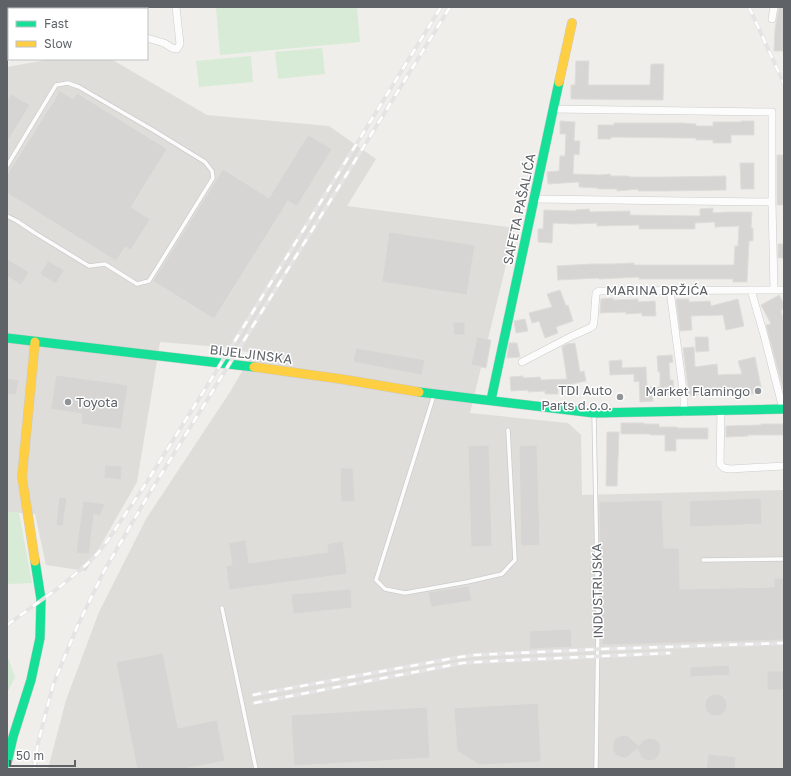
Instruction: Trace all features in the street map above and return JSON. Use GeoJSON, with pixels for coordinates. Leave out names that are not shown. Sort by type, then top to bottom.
{"type":"FeatureCollection","features":[{"type":"Feature","properties":{"kind":"street"},"geometry":{"type":"LineString","coordinates":[[148,38],[177,49],[180,44],[176,7]]}},
{"type":"Feature","properties":{"kind":"street"},"geometry":{"type":"LineString","coordinates":[[772,18],[774,7]]}},
{"type":"Feature","properties":{"kind":"street","name":"SAFETA PAŠALIĆA"},"geometry":{"type":"LineString","coordinates":[[491,400],[572,23]]}},
{"type":"Feature","properties":{"kind":"street"},"geometry":{"type":"LineString","coordinates":[[554,109],[772,112],[774,290]]}},
{"type":"Feature","properties":{"kind":"street"},"geometry":{"type":"LineString","coordinates":[[534,198],[772,202]]}},
{"type":"Feature","properties":{"kind":"street"},"geometry":{"type":"LineString","coordinates":[[670,290],[684,398],[684,412]]}},
{"type":"Feature","properties":{"kind":"street"},"geometry":{"type":"LineString","coordinates":[[751,290],[783,409]]}},
{"type":"Feature","properties":{"kind":"street","name":"MARINA DRŽIĆA"},"geometry":{"type":"LineString","coordinates":[[522,362],[593,326],[596,293],[599,291],[784,290]]}},
{"type":"Feature","properties":{"kind":"street","name":"BIJELJINSKA"},"geometry":{"type":"LineString","coordinates":[[7,338],[252,367],[435,394],[594,412],[684,412],[783,409]]}},
{"type":"Feature","properties":{"kind":"street"},"geometry":{"type":"LineString","coordinates":[[7,763],[13,737],[31,680],[40,638],[41,599],[22,477],[35,342]]}},
{"type":"Feature","properties":{"kind":"street"},"geometry":{"type":"LineString","coordinates":[[721,411],[720,464],[724,468],[730,470],[784,466]]}},
{"type":"Feature","properties":{"kind":"lane"},"geometry":{"type":"LineString","coordinates":[[7,166],[56,85],[68,83],[80,87],[205,162],[212,172],[213,178],[149,281],[137,284],[106,264],[89,266],[7,216]]}},
{"type":"Feature","properties":{"kind":"lane"},"geometry":{"type":"LineString","coordinates":[[435,394],[376,580],[385,589],[405,593],[481,579],[502,574],[516,560],[508,430]]}},
{"type":"Feature","properties":{"kind":"lane","name":"INDUSTRIJSKA"},"geometry":{"type":"LineString","coordinates":[[594,412],[598,620],[596,769]]}},
{"type":"Feature","properties":{"kind":"lane"},"geometry":{"type":"LineString","coordinates":[[703,560],[784,559]]}},
{"type":"Feature","properties":{"kind":"lane"},"geometry":{"type":"LineString","coordinates":[[222,608],[256,769]]}},
{"type":"Feature","properties":{"kind":"shaded area"},"geometry":{"type":"Polygon","coordinates":[[[46,60],[113,60],[207,115],[329,126],[376,159],[347,206],[515,228],[470,413],[568,423],[581,435],[582,495],[784,490],[784,769],[48,769],[66,700],[99,612],[146,519],[230,392],[253,353],[221,347],[160,342],[137,482],[86,571],[46,565],[35,514],[7,512],[7,67],[46,60]]]}},
{"type":"Feature","properties":{"kind":"green space"},"geometry":{"type":"Polygon","coordinates":[[[216,7],[357,7],[360,42],[220,55],[216,7]]]}},
{"type":"Feature","properties":{"kind":"green space"},"geometry":{"type":"Polygon","coordinates":[[[322,48],[325,74],[278,79],[275,52],[322,48]]]}},
{"type":"Feature","properties":{"kind":"green space"},"geometry":{"type":"Polygon","coordinates":[[[251,56],[253,82],[199,87],[196,61],[251,56]]]}},
{"type":"Feature","properties":{"kind":"green space"},"geometry":{"type":"Polygon","coordinates":[[[7,512],[19,513],[32,583],[7,584],[7,512]]]}},
{"type":"Feature","properties":{"kind":"green space"},"geometry":{"type":"Polygon","coordinates":[[[7,655],[15,677],[7,693],[7,655]]]}},
{"type":"Feature","properties":{"kind":"building"},"geometry":{"type":"Polygon","coordinates":[[[779,7],[784,7],[784,51],[774,51],[775,29],[779,7]]]}},
{"type":"Feature","properties":{"kind":"building"},"geometry":{"type":"Polygon","coordinates":[[[576,61],[589,61],[588,85],[650,85],[651,64],[664,64],[663,100],[571,99],[571,85],[575,85],[576,61]]]}},
{"type":"Feature","properties":{"kind":"building"},"geometry":{"type":"Polygon","coordinates":[[[60,91],[73,99],[77,93],[167,149],[131,207],[150,219],[131,250],[125,247],[116,261],[7,193],[7,175],[60,91]]]}},
{"type":"Feature","properties":{"kind":"building"},"geometry":{"type":"Polygon","coordinates":[[[11,94],[30,105],[7,142],[7,101],[11,94]]]}},
{"type":"Feature","properties":{"kind":"building"},"geometry":{"type":"Polygon","coordinates":[[[560,121],[575,122],[574,141],[580,141],[579,155],[574,154],[573,174],[610,174],[611,176],[629,177],[726,176],[726,190],[638,191],[638,189],[617,191],[617,189],[579,187],[579,182],[548,184],[547,172],[559,171],[560,156],[565,156],[566,134],[560,134],[560,121]]]}},
{"type":"Feature","properties":{"kind":"building"},"geometry":{"type":"Polygon","coordinates":[[[754,121],[754,135],[731,135],[731,143],[713,143],[713,140],[696,140],[696,138],[611,137],[611,139],[598,139],[598,125],[614,125],[614,123],[682,123],[696,124],[696,126],[713,126],[713,122],[754,121]]]}},
{"type":"Feature","properties":{"kind":"building"},"geometry":{"type":"Polygon","coordinates":[[[308,135],[332,149],[297,206],[288,201],[214,319],[153,281],[223,169],[269,198],[308,135]]]}},
{"type":"Feature","properties":{"kind":"building"},"geometry":{"type":"Polygon","coordinates":[[[777,155],[784,155],[784,205],[777,205],[777,155]]]}},
{"type":"Feature","properties":{"kind":"building"},"geometry":{"type":"Polygon","coordinates":[[[740,163],[754,163],[754,189],[741,189],[740,163]]]}},
{"type":"Feature","properties":{"kind":"building"},"geometry":{"type":"Polygon","coordinates":[[[713,208],[713,213],[752,212],[751,228],[753,228],[753,241],[749,241],[747,282],[733,282],[733,279],[639,279],[639,277],[558,280],[557,266],[634,263],[634,265],[734,265],[735,246],[738,246],[739,226],[715,227],[715,222],[695,223],[695,229],[639,229],[639,225],[597,226],[597,223],[553,223],[552,243],[538,242],[538,229],[543,229],[544,210],[576,211],[589,209],[590,212],[630,211],[630,215],[700,216],[700,209],[713,208]]]}},
{"type":"Feature","properties":{"kind":"building"},"geometry":{"type":"Polygon","coordinates":[[[389,232],[475,245],[467,295],[382,282],[389,232]]]}},
{"type":"Feature","properties":{"kind":"building"},"geometry":{"type":"Polygon","coordinates":[[[778,244],[784,244],[784,258],[778,258],[778,244]]]}},
{"type":"Feature","properties":{"kind":"building"},"geometry":{"type":"Polygon","coordinates":[[[7,259],[29,272],[21,285],[7,276],[7,259]]]}},
{"type":"Feature","properties":{"kind":"building"},"geometry":{"type":"Polygon","coordinates":[[[48,261],[64,270],[56,284],[40,274],[48,261]]]}},
{"type":"Feature","properties":{"kind":"building"},"geometry":{"type":"Polygon","coordinates":[[[560,290],[566,306],[568,305],[573,321],[556,327],[558,333],[545,338],[539,321],[532,323],[529,313],[552,307],[547,294],[560,290]]]}},
{"type":"Feature","properties":{"kind":"building"},"geometry":{"type":"Polygon","coordinates":[[[779,295],[784,304],[784,309],[781,310],[784,323],[784,389],[766,325],[771,324],[761,305],[779,295]]]}},
{"type":"Feature","properties":{"kind":"building"},"geometry":{"type":"Polygon","coordinates":[[[613,298],[613,300],[638,299],[638,302],[655,301],[656,316],[642,316],[642,313],[626,314],[626,312],[600,313],[601,299],[613,298]]]}},
{"type":"Feature","properties":{"kind":"building"},"geometry":{"type":"Polygon","coordinates":[[[676,299],[689,299],[689,302],[710,301],[711,306],[738,299],[744,326],[726,330],[723,315],[691,316],[692,330],[680,331],[676,299]]]}},
{"type":"Feature","properties":{"kind":"building"},"geometry":{"type":"Polygon","coordinates":[[[525,319],[528,331],[516,333],[514,321],[525,319]]]}},
{"type":"Feature","properties":{"kind":"building"},"geometry":{"type":"Polygon","coordinates":[[[453,322],[465,322],[465,335],[454,335],[453,322]]]}},
{"type":"Feature","properties":{"kind":"building"},"geometry":{"type":"Polygon","coordinates":[[[477,337],[491,340],[486,368],[471,365],[477,337]]]}},
{"type":"Feature","properties":{"kind":"building"},"geometry":{"type":"Polygon","coordinates":[[[695,337],[708,337],[709,351],[696,352],[695,337]]]}},
{"type":"Feature","properties":{"kind":"building"},"geometry":{"type":"Polygon","coordinates":[[[509,343],[517,343],[520,357],[507,358],[509,343]]]}},
{"type":"Feature","properties":{"kind":"building"},"geometry":{"type":"Polygon","coordinates":[[[575,343],[580,372],[584,371],[586,381],[558,387],[558,394],[545,394],[545,391],[511,391],[510,377],[540,377],[541,380],[567,379],[562,347],[567,344],[575,343]]]}},
{"type":"Feature","properties":{"kind":"building"},"geometry":{"type":"Polygon","coordinates":[[[694,347],[695,367],[717,364],[718,375],[742,374],[738,361],[755,357],[762,392],[746,395],[745,389],[721,390],[689,396],[683,348],[694,347]]]}},
{"type":"Feature","properties":{"kind":"building"},"geometry":{"type":"Polygon","coordinates":[[[356,348],[425,360],[422,375],[353,362],[356,348]]]}},
{"type":"Feature","properties":{"kind":"building"},"geometry":{"type":"Polygon","coordinates":[[[672,355],[673,362],[669,363],[670,380],[673,380],[674,395],[653,396],[653,401],[640,402],[639,381],[634,382],[634,374],[610,375],[609,361],[622,360],[622,368],[646,367],[647,387],[660,387],[660,372],[658,372],[657,356],[672,355]]]}},
{"type":"Feature","properties":{"kind":"building"},"geometry":{"type":"Polygon","coordinates":[[[56,375],[128,385],[121,429],[81,424],[82,414],[51,409],[56,375]]]}},
{"type":"Feature","properties":{"kind":"building"},"geometry":{"type":"Polygon","coordinates":[[[7,378],[19,380],[16,395],[7,394],[7,378]]]}},
{"type":"Feature","properties":{"kind":"building"},"geometry":{"type":"Polygon","coordinates":[[[621,423],[659,424],[659,427],[708,428],[708,439],[676,439],[676,451],[665,451],[665,435],[621,434],[621,423]]]}},
{"type":"Feature","properties":{"kind":"building"},"geometry":{"type":"Polygon","coordinates":[[[784,424],[784,435],[748,435],[726,437],[726,426],[784,424]]]}},
{"type":"Feature","properties":{"kind":"building"},"geometry":{"type":"Polygon","coordinates":[[[607,432],[619,432],[617,486],[606,486],[607,432]]]}},
{"type":"Feature","properties":{"kind":"building"},"geometry":{"type":"Polygon","coordinates":[[[489,445],[492,546],[471,547],[468,446],[489,445]]]}},
{"type":"Feature","properties":{"kind":"building"},"geometry":{"type":"Polygon","coordinates":[[[537,445],[540,545],[521,546],[519,446],[537,445]]]}},
{"type":"Feature","properties":{"kind":"building"},"geometry":{"type":"Polygon","coordinates":[[[105,465],[122,466],[121,480],[104,478],[105,465]]]}},
{"type":"Feature","properties":{"kind":"building"},"geometry":{"type":"Polygon","coordinates":[[[340,468],[353,468],[355,501],[341,502],[340,468]]]}},
{"type":"Feature","properties":{"kind":"building"},"geometry":{"type":"Polygon","coordinates":[[[59,497],[67,498],[63,526],[56,526],[59,497]]]}},
{"type":"Feature","properties":{"kind":"building"},"geometry":{"type":"Polygon","coordinates":[[[761,498],[762,524],[690,527],[689,501],[761,498]]]}},
{"type":"Feature","properties":{"kind":"building"},"geometry":{"type":"Polygon","coordinates":[[[662,500],[664,548],[679,548],[680,589],[774,587],[774,578],[784,578],[784,640],[602,645],[599,502],[662,500]]]}},
{"type":"Feature","properties":{"kind":"building"},"geometry":{"type":"Polygon","coordinates":[[[83,501],[105,504],[100,516],[94,514],[89,554],[76,553],[83,501]]]}},
{"type":"Feature","properties":{"kind":"building"},"geometry":{"type":"Polygon","coordinates":[[[246,540],[249,563],[328,552],[327,544],[343,541],[347,574],[229,590],[226,566],[232,565],[229,543],[246,540]]]}},
{"type":"Feature","properties":{"kind":"building"},"geometry":{"type":"Polygon","coordinates":[[[469,586],[472,601],[431,607],[428,592],[469,586]]]}},
{"type":"Feature","properties":{"kind":"building"},"geometry":{"type":"Polygon","coordinates":[[[351,589],[352,608],[293,614],[291,594],[351,589]]]}},
{"type":"Feature","properties":{"kind":"building"},"geometry":{"type":"Polygon","coordinates":[[[571,629],[572,647],[530,649],[529,631],[571,629]]]}},
{"type":"Feature","properties":{"kind":"building"},"geometry":{"type":"Polygon","coordinates":[[[163,653],[178,728],[217,720],[225,761],[184,769],[137,769],[116,662],[163,653]]]}},
{"type":"Feature","properties":{"kind":"building"},"geometry":{"type":"Polygon","coordinates":[[[729,665],[730,675],[690,677],[690,667],[729,665]]]}},
{"type":"Feature","properties":{"kind":"building"},"geometry":{"type":"Polygon","coordinates":[[[767,671],[784,671],[784,690],[767,690],[767,671]]]}},
{"type":"Feature","properties":{"kind":"building"},"geometry":{"type":"Polygon","coordinates":[[[716,694],[724,697],[727,705],[724,713],[716,716],[708,713],[705,705],[708,697],[716,694]]]}},
{"type":"Feature","properties":{"kind":"building"},"geometry":{"type":"Polygon","coordinates":[[[538,703],[541,762],[480,765],[457,751],[454,708],[538,703]]]}},
{"type":"Feature","properties":{"kind":"building"},"geometry":{"type":"Polygon","coordinates":[[[427,707],[430,758],[294,766],[291,715],[427,707]]]}},
{"type":"Feature","properties":{"kind":"building"},"geometry":{"type":"Polygon","coordinates":[[[622,735],[628,736],[639,746],[642,741],[648,738],[655,739],[660,743],[661,749],[659,755],[655,760],[648,761],[642,758],[637,749],[628,757],[622,758],[616,755],[613,750],[613,743],[616,738],[622,735]]]}},
{"type":"Feature","properties":{"kind":"building"},"geometry":{"type":"Polygon","coordinates":[[[708,754],[736,757],[735,769],[706,769],[708,754]]]}},
{"type":"Feature","properties":{"kind":"railway"},"geometry":{"type":"LineString","coordinates":[[7,625],[61,586],[86,565],[98,553],[110,537],[143,488],[207,386],[441,7]]}},
{"type":"Feature","properties":{"kind":"railway"},"geometry":{"type":"LineString","coordinates":[[34,769],[38,743],[53,685],[77,627],[104,571],[149,494],[450,7]]}},
{"type":"Feature","properties":{"kind":"railway"},"geometry":{"type":"LineString","coordinates":[[749,7],[784,84]]}},
{"type":"Feature","properties":{"kind":"railway"},"geometry":{"type":"LineString","coordinates":[[253,695],[475,655],[784,643]]}},
{"type":"Feature","properties":{"kind":"railway"},"geometry":{"type":"LineString","coordinates":[[254,703],[462,663],[670,653]]}},
{"type":"Feature","properties":{"kind":"traffic: fast"},"geometry":{"type":"LineString","coordinates":[[491,400],[559,82]]}},
{"type":"Feature","properties":{"kind":"traffic: fast"},"geometry":{"type":"LineString","coordinates":[[7,338],[254,367]]}},
{"type":"Feature","properties":{"kind":"traffic: fast"},"geometry":{"type":"LineString","coordinates":[[419,392],[594,413],[784,409]]}},
{"type":"Feature","properties":{"kind":"traffic: fast"},"geometry":{"type":"LineString","coordinates":[[7,763],[13,737],[31,680],[40,638],[41,599],[35,561]]}},
{"type":"Feature","properties":{"kind":"traffic: slow"},"geometry":{"type":"LineString","coordinates":[[559,82],[572,23]]}},
{"type":"Feature","properties":{"kind":"traffic: slow"},"geometry":{"type":"LineString","coordinates":[[35,342],[22,477],[35,561]]}},
{"type":"Feature","properties":{"kind":"traffic: slow"},"geometry":{"type":"LineString","coordinates":[[254,367],[419,392]]}},
{"type":"Feature","properties":{"kind":"place","name":"Market Flamingo"},"geometry":{"type":"Point","coordinates":[758,391]}},
{"type":"Feature","properties":{"kind":"place","name":"TDI Auto Parts d.o.o."},"geometry":{"type":"Point","coordinates":[620,397]}},
{"type":"Feature","properties":{"kind":"place","name":"Toyota"},"geometry":{"type":"Point","coordinates":[68,402]}}]}
